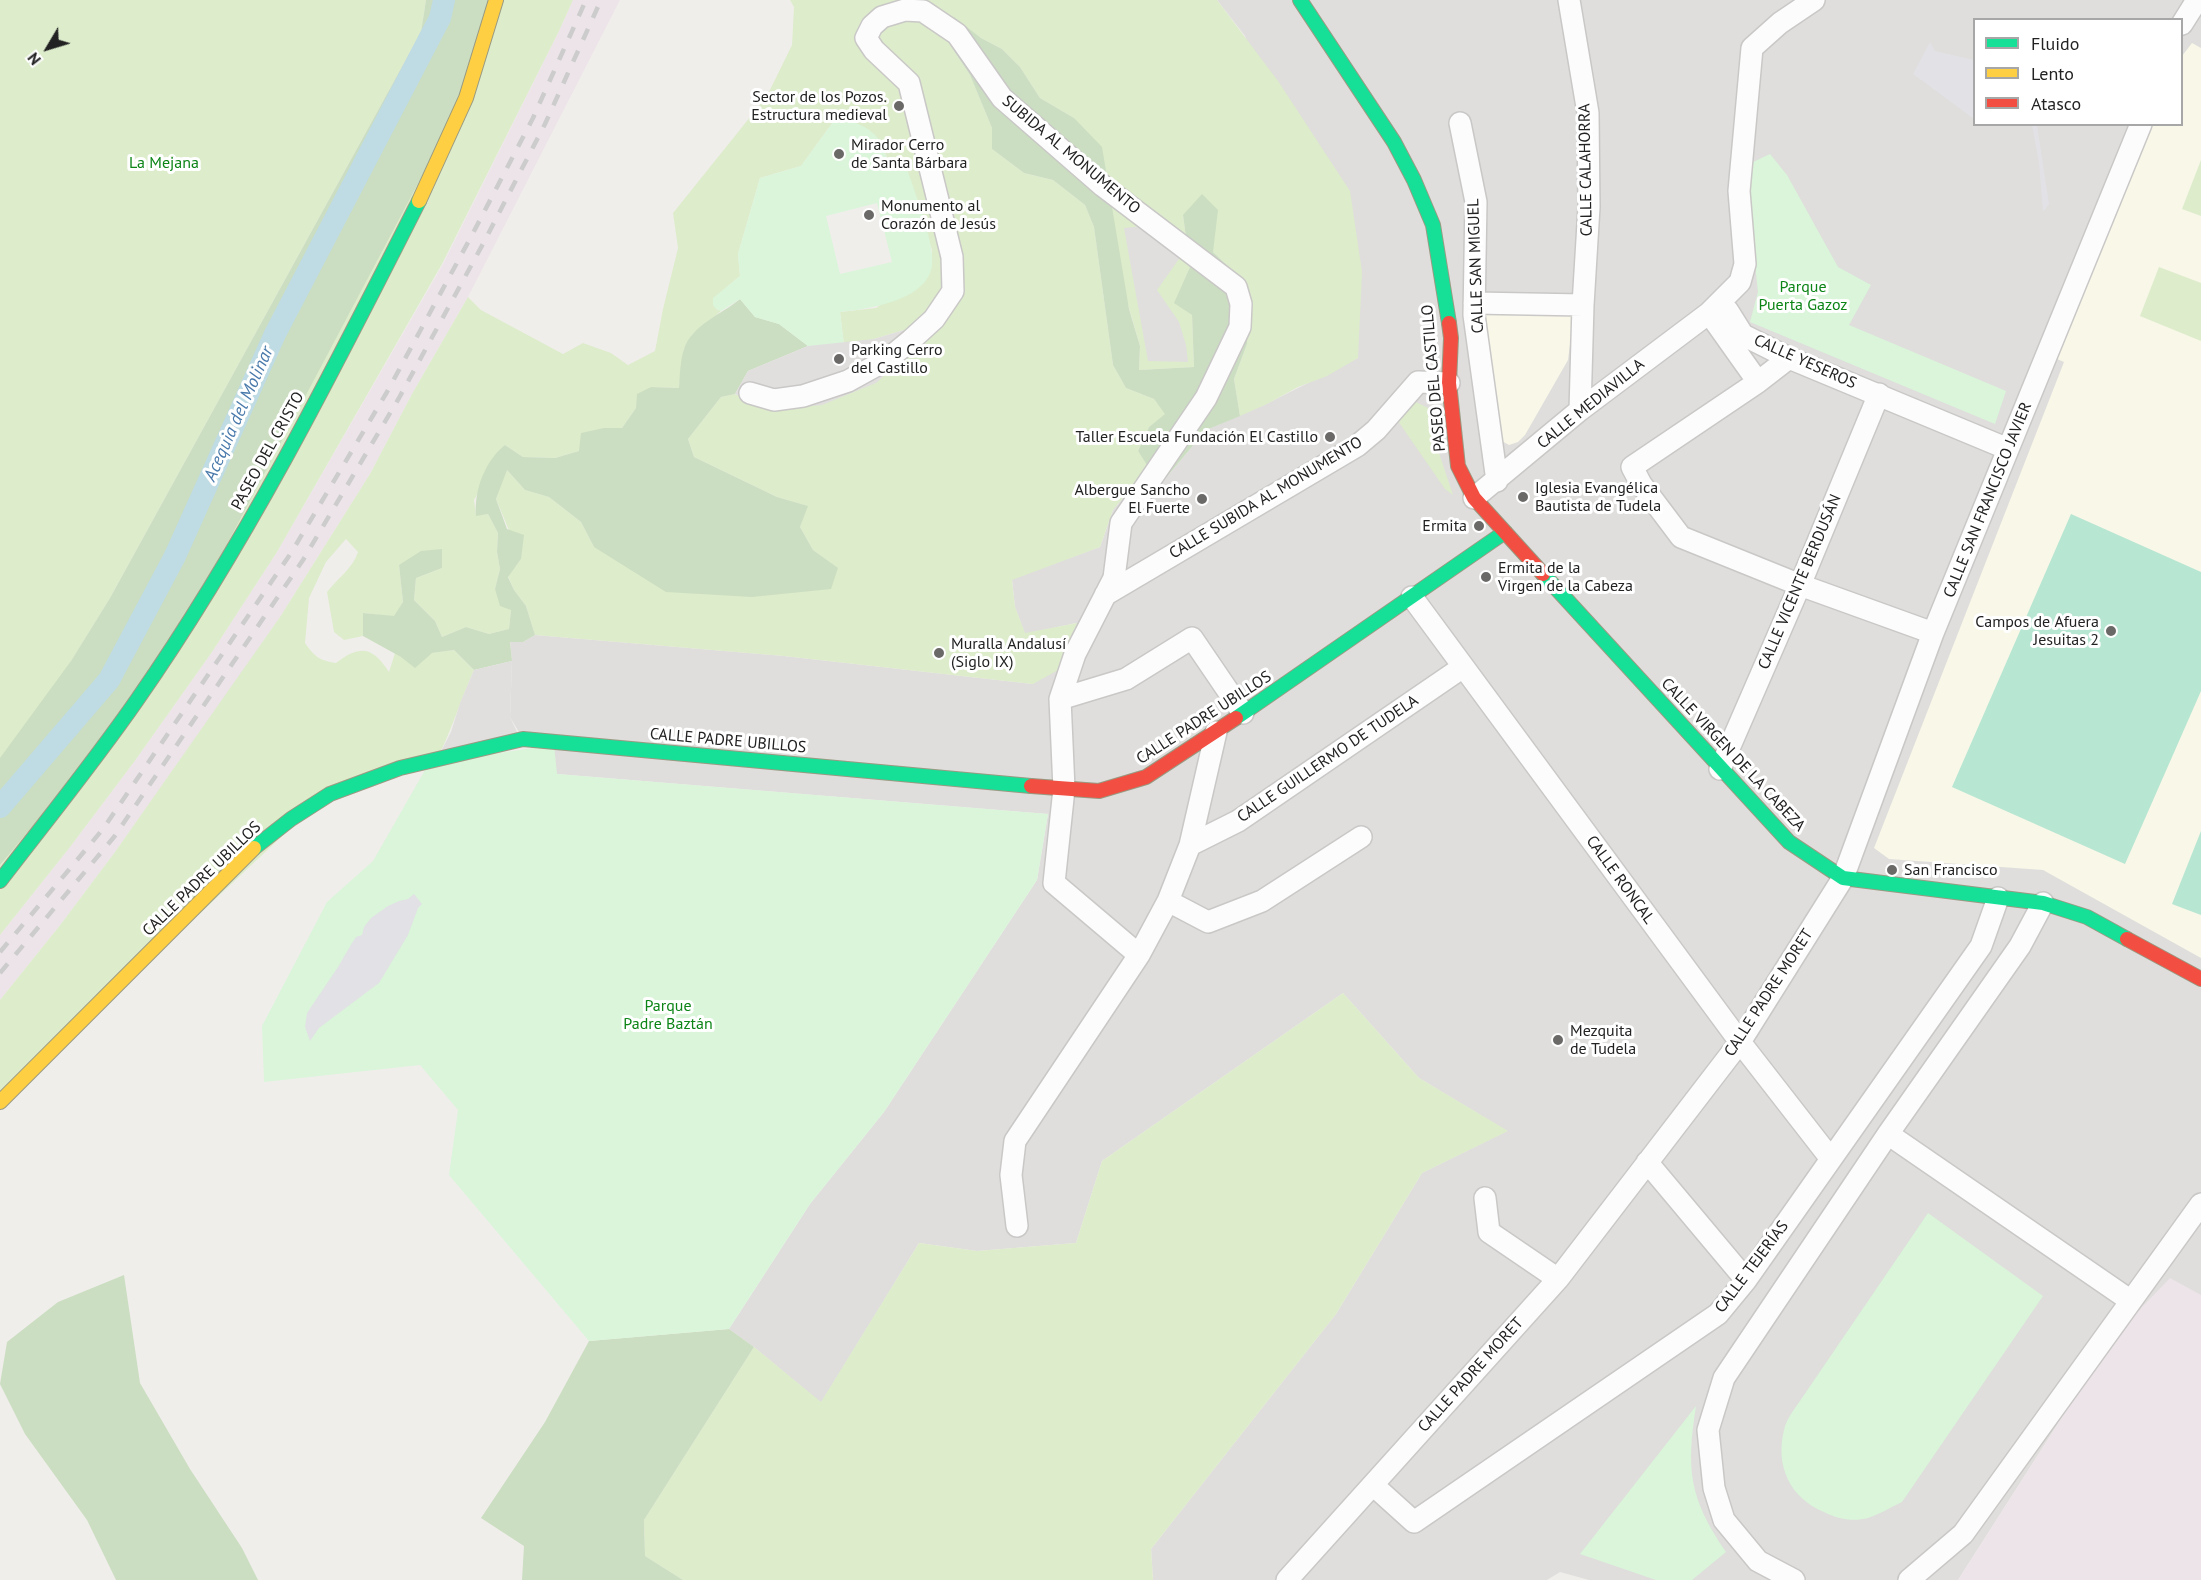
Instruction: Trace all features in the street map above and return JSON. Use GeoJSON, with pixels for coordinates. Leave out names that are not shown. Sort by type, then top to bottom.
{"type":"FeatureCollection","features":[{"type":"Feature","properties":{"kind":"street","name":"PASEO DEL CRISTO"},"geometry":{"type":"LineString","coordinates":[[0,881],[137,700],[224,565],[344,349],[432,175],[466,98],[496,0]]}},
{"type":"Feature","properties":{"kind":"street","name":"PASEO DEL CASTILLO"},"geometry":{"type":"LineString","coordinates":[[1300,0],[1394,142],[1414,180],[1433,225],[1451,338],[1449,383],[1458,466],[1474,498]]}},
{"type":"Feature","properties":{"kind":"street","name":"CALLE CALAHORRA"},"geometry":{"type":"LineString","coordinates":[[1569,0],[1588,113],[1589,207],[1582,305],[1580,410]]}},
{"type":"Feature","properties":{"kind":"street"},"geometry":{"type":"LineString","coordinates":[[1758,382],[1709,313],[1740,282],[1745,264],[1739,191],[1752,48],[1780,23],[1814,0]]}},
{"type":"Feature","properties":{"kind":"street"},"geometry":{"type":"LineString","coordinates":[[2183,21],[2198,0]]}},
{"type":"Feature","properties":{"kind":"street","name":"SUBIDA AL MONUMENTO"},"geometry":{"type":"LineString","coordinates":[[750,393],[774,400],[784,399],[803,396],[848,381],[888,359],[911,340],[934,319],[953,291],[952,257],[909,83],[874,50],[866,38],[872,26],[882,17],[905,10],[923,11],[957,34],[1002,98],[1103,186],[1236,287],[1241,304],[1240,327],[1206,398],[1121,524],[1114,578],[1075,654],[1060,699],[1064,789]]}},
{"type":"Feature","properties":{"kind":"street","name":"CALLE SAN MIGUEL"},"geometry":{"type":"LineString","coordinates":[[1460,123],[1476,202],[1474,303],[1497,481]]}},
{"type":"Feature","properties":{"kind":"street","name":"CALLE SAN FRANCISCO JAVIER"},"geometry":{"type":"LineString","coordinates":[[1844,878],[1933,633],[2140,126]]}},
{"type":"Feature","properties":{"kind":"street"},"geometry":{"type":"LineString","coordinates":[[1474,303],[1582,305]]}},
{"type":"Feature","properties":{"kind":"street","name":"CALLE YESEROS"},"geometry":{"type":"LineString","coordinates":[[1709,313],[1720,310],[1728,311],[1743,335],[1789,358],[2008,449]]}},
{"type":"Feature","properties":{"kind":"street","name":"CALLE MEDIAVILLA"},"geometry":{"type":"LineString","coordinates":[[1474,498],[1580,410],[1709,313]]}},
{"type":"Feature","properties":{"kind":"street"},"geometry":{"type":"LineString","coordinates":[[1789,358],[1758,382],[1632,467],[1641,484],[1682,537],[1800,585],[1933,633]]}},
{"type":"Feature","properties":{"kind":"street","name":"CALLE SUBIDA AL MONUMENTO"},"geometry":{"type":"LineString","coordinates":[[1104,596],[1357,446],[1376,430],[1418,382],[1449,383]]}},
{"type":"Feature","properties":{"kind":"street","name":"CALLE VICENTE BERDUSÁN"},"geometry":{"type":"LineString","coordinates":[[1720,769],[1800,585],[1879,394]]}},
{"type":"Feature","properties":{"kind":"street","name":"CALLE VIRGEN DE LA CABEZA"},"geometry":{"type":"LineString","coordinates":[[1474,498],[1789,842],[1844,878],[2043,903],[2087,917],[2201,979]]}},
{"type":"Feature","properties":{"kind":"street","name":"CALLE PADRE UBILLOS"},"geometry":{"type":"LineString","coordinates":[[0,1102],[256,846],[291,819],[330,794],[400,768],[523,739],[1064,789],[1099,790],[1146,777],[1243,714],[1505,532]]}},
{"type":"Feature","properties":{"kind":"street","name":"CALLE RONCAL"},"geometry":{"type":"LineString","coordinates":[[1412,597],[1740,1042],[1832,1159]]}},
{"type":"Feature","properties":{"kind":"street"},"geometry":{"type":"LineString","coordinates":[[1060,699],[1126,679],[1192,638],[1243,714]]}},
{"type":"Feature","properties":{"kind":"street","name":"CALLE GUILLERMO DE TUDELA"},"geometry":{"type":"LineString","coordinates":[[1190,845],[1238,821],[1463,667]]}},
{"type":"Feature","properties":{"kind":"street"},"geometry":{"type":"LineString","coordinates":[[1017,1226],[1011,1175],[1015,1141],[1139,955],[1168,902],[1190,845],[1216,732]]}},
{"type":"Feature","properties":{"kind":"street"},"geometry":{"type":"LineString","coordinates":[[1064,789],[1054,884],[1139,955]]}},
{"type":"Feature","properties":{"kind":"street"},"geometry":{"type":"LineString","coordinates":[[1168,902],[1208,921],[1262,901],[1361,837]]}},
{"type":"Feature","properties":{"kind":"street","name":"CALLE PADRE MORET"},"geometry":{"type":"LineString","coordinates":[[1287,1580],[1558,1279],[1740,1042],[1844,878]]}},
{"type":"Feature","properties":{"kind":"street","name":"CALLE TEJERÍAS"},"geometry":{"type":"LineString","coordinates":[[1373,1485],[1414,1522],[1718,1314],[1746,1280],[1981,946],[1998,898]]}},
{"type":"Feature","properties":{"kind":"street"},"geometry":{"type":"LineString","coordinates":[[1794,1580],[1758,1561],[1724,1520],[1714,1488],[1708,1430],[1724,1378],[1888,1134],[2020,946],[2043,903]]}},
{"type":"Feature","properties":{"kind":"street"},"geometry":{"type":"LineString","coordinates":[[1888,1134],[2131,1301]]}},
{"type":"Feature","properties":{"kind":"street"},"geometry":{"type":"LineString","coordinates":[[1647,1162],[1746,1280]]}},
{"type":"Feature","properties":{"kind":"street"},"geometry":{"type":"LineString","coordinates":[[1485,1198],[1489,1232],[1558,1279]]}},
{"type":"Feature","properties":{"kind":"street"},"geometry":{"type":"LineString","coordinates":[[1909,1580],[1963,1534],[2201,1204]]}},
{"type":"Feature","properties":{"kind":"shaded area"},"geometry":{"type":"Polygon","coordinates":[[[573,0],[620,0],[468,297],[412,394],[370,474],[240,676],[115,852],[0,1000],[0,935],[134,762],[212,652],[277,552],[443,264],[573,0]]]}},
{"type":"Feature","properties":{"kind":"shaded area"},"geometry":{"type":"Polygon","coordinates":[[[1217,0],[2201,0],[2201,1295],[2114,1336],[1958,1580],[1589,1580],[1560,1572],[1547,1580],[1153,1580],[1151,1549],[1336,1314],[1422,1173],[1507,1131],[1419,1078],[1343,993],[1102,1161],[1076,1243],[977,1251],[919,1243],[821,1403],[729,1329],[810,1204],[884,1112],[1037,880],[1048,814],[557,774],[523,739],[510,717],[512,661],[510,641],[523,642],[535,635],[784,656],[1033,684],[1076,623],[1025,634],[1015,607],[1012,579],[1100,547],[1113,510],[1149,466],[1160,485],[1206,430],[1266,404],[1358,358],[1245,36],[1217,0]]]}},
{"type":"Feature","properties":{"kind":"shaded area"},"geometry":{"type":"Polygon","coordinates":[[[1930,42],[1935,51],[1973,60],[1973,118],[1913,74],[1930,42]]]}},
{"type":"Feature","properties":{"kind":"shaded area"},"geometry":{"type":"Polygon","coordinates":[[[2192,43],[2201,48],[2201,958],[2043,870],[1889,859],[1874,848],[2064,362],[2057,359],[2148,126],[2183,126],[2183,55],[2192,43]]]}},
{"type":"Feature","properties":{"kind":"shaded area"},"geometry":{"type":"Polygon","coordinates":[[[2032,126],[2037,126],[2049,204],[2043,212],[2039,163],[2032,126]]]}},
{"type":"Feature","properties":{"kind":"shaded area"},"geometry":{"type":"Polygon","coordinates":[[[1144,226],[1181,256],[1157,290],[1179,322],[1188,362],[1148,361],[1124,228],[1144,226]]]}},
{"type":"Feature","properties":{"kind":"shaded area"},"geometry":{"type":"Polygon","coordinates":[[[1482,312],[1574,313],[1568,360],[1525,435],[1518,442],[1509,445],[1500,440],[1482,312]]]}},
{"type":"Feature","properties":{"kind":"shaded area","name":"Parking Cerro del Castillo"},"geometry":{"type":"Polygon","coordinates":[[[904,330],[916,347],[876,383],[822,405],[771,410],[735,394],[748,371],[808,346],[874,339],[904,330]]]}},
{"type":"Feature","properties":{"kind":"shaded area"},"geometry":{"type":"Polygon","coordinates":[[[512,661],[510,717],[524,747],[438,757],[451,732],[474,670],[512,661]]]}},
{"type":"Feature","properties":{"kind":"shaded area"},"geometry":{"type":"Polygon","coordinates":[[[414,894],[422,904],[418,908],[408,935],[379,983],[319,1028],[310,1041],[305,1027],[307,1013],[356,937],[362,935],[364,927],[371,918],[388,906],[408,899],[414,894]]]}},
{"type":"Feature","properties":{"kind":"shaded area"},"geometry":{"type":"Polygon","coordinates":[[[2170,1278],[2201,1295],[2201,1580],[1958,1580],[2114,1336],[2170,1278]]]}},
{"type":"Feature","properties":{"kind":"green space","name":"La Mejana"},"geometry":{"type":"Polygon","coordinates":[[[0,0],[426,0],[421,32],[110,598],[0,777],[0,0]]]}},
{"type":"Feature","properties":{"kind":"green space"},"geometry":{"type":"Polygon","coordinates":[[[426,0],[495,0],[459,106],[155,680],[0,865],[0,758],[71,661],[110,598],[421,32],[426,0]]]}},
{"type":"Feature","properties":{"kind":"green space"},"geometry":{"type":"Polygon","coordinates":[[[495,0],[573,0],[442,264],[277,552],[212,652],[134,762],[0,935],[0,865],[495,0]]]}},
{"type":"Feature","properties":{"kind":"green space"},"geometry":{"type":"Polygon","coordinates":[[[790,0],[1217,0],[1278,81],[1350,191],[1362,272],[1358,358],[1327,376],[1298,387],[1240,416],[1234,379],[1247,344],[1236,274],[1213,252],[1183,215],[1190,267],[1175,302],[1192,315],[1194,367],[1139,370],[1140,346],[1074,118],[1040,98],[1020,67],[1002,49],[981,38],[954,18],[950,45],[970,75],[992,128],[992,149],[1024,173],[1053,180],[1085,205],[1094,227],[1113,365],[1126,388],[1154,399],[1166,414],[1149,427],[1138,451],[1149,466],[1113,510],[1100,547],[1012,580],[1015,607],[1025,633],[1077,623],[1058,670],[1033,684],[784,656],[535,635],[526,606],[514,590],[508,576],[521,559],[496,499],[506,469],[525,490],[549,497],[581,522],[594,547],[838,569],[813,550],[800,527],[807,506],[777,497],[694,457],[688,439],[721,397],[735,394],[771,410],[904,330],[844,345],[840,312],[876,308],[932,264],[932,250],[905,164],[891,167],[880,141],[836,118],[801,166],[760,178],[738,254],[740,276],[714,298],[716,309],[721,311],[692,335],[684,349],[679,388],[651,387],[622,428],[604,428],[579,451],[555,458],[523,457],[505,445],[474,500],[476,515],[488,514],[498,533],[497,552],[500,569],[495,589],[511,610],[509,629],[489,634],[466,627],[442,637],[435,621],[414,600],[416,578],[442,568],[442,550],[399,565],[403,602],[395,617],[364,613],[363,636],[344,640],[334,632],[327,592],[349,568],[358,552],[346,539],[326,562],[309,598],[305,643],[318,657],[336,663],[352,653],[366,651],[377,657],[389,672],[395,653],[401,657],[454,650],[474,670],[438,757],[330,791],[0,1102],[0,1000],[115,852],[280,617],[370,474],[412,394],[468,297],[481,310],[563,354],[583,343],[611,353],[628,365],[655,351],[678,248],[673,213],[767,96],[792,45],[794,7],[790,0]]]}},
{"type":"Feature","properties":{"kind":"green space"},"geometry":{"type":"Polygon","coordinates":[[[954,17],[981,38],[1002,49],[1020,67],[1040,98],[1074,118],[1102,147],[1129,309],[1140,346],[1139,370],[1194,367],[1192,315],[1174,303],[1190,267],[1183,215],[1202,194],[1218,210],[1213,252],[1236,274],[1249,293],[1247,344],[1234,379],[1240,416],[1206,430],[1160,485],[1138,451],[1149,427],[1165,414],[1154,399],[1126,388],[1113,365],[1094,227],[1085,205],[1053,180],[1024,173],[992,149],[992,128],[970,75],[950,45],[954,17]]]}},
{"type":"Feature","properties":{"kind":"green space"},"geometry":{"type":"Polygon","coordinates":[[[836,118],[865,127],[879,140],[891,167],[905,163],[930,243],[932,265],[928,277],[920,287],[895,301],[840,312],[844,345],[808,346],[779,324],[755,317],[740,299],[721,311],[713,305],[713,298],[740,276],[738,254],[760,178],[801,166],[836,118]],[[877,203],[826,216],[840,274],[892,262],[877,203]]]}},
{"type":"Feature","properties":{"kind":"green space","name":"Parque Puerta Gazoz"},"geometry":{"type":"Polygon","coordinates":[[[1770,154],[1787,175],[1838,267],[1871,285],[1849,325],[2006,391],[1995,424],[1750,322],[1758,292],[1746,180],[1749,164],[1770,154]]]}},
{"type":"Feature","properties":{"kind":"green space"},"geometry":{"type":"Polygon","coordinates":[[[2201,160],[2201,216],[2182,209],[2201,160]]]}},
{"type":"Feature","properties":{"kind":"green space"},"geometry":{"type":"Polygon","coordinates":[[[2159,267],[2201,283],[2201,341],[2140,316],[2159,267]]]}},
{"type":"Feature","properties":{"kind":"green space"},"geometry":{"type":"Polygon","coordinates":[[[740,299],[755,317],[779,324],[808,346],[748,371],[735,394],[721,397],[688,439],[694,457],[777,497],[808,506],[800,527],[813,550],[838,568],[831,589],[752,597],[666,592],[594,547],[581,522],[549,497],[525,490],[507,470],[496,499],[507,529],[524,535],[521,559],[508,577],[526,606],[535,635],[523,642],[510,642],[512,661],[474,670],[454,650],[432,653],[415,668],[401,657],[363,636],[363,613],[394,616],[403,602],[399,565],[421,551],[442,549],[442,568],[416,578],[414,600],[435,621],[442,637],[466,627],[489,634],[509,629],[511,610],[500,606],[495,589],[500,569],[497,552],[498,533],[488,514],[476,516],[479,486],[492,459],[505,445],[523,457],[555,458],[579,451],[581,433],[604,428],[622,428],[636,408],[637,394],[651,387],[679,388],[682,358],[688,341],[700,327],[740,299]]]}},
{"type":"Feature","properties":{"kind":"green space"},"geometry":{"type":"Polygon","coordinates":[[[1414,401],[1428,408],[1437,447],[1453,495],[1445,489],[1398,421],[1399,414],[1414,401]]]}},
{"type":"Feature","properties":{"kind":"green space","name":"Campos de Afuera Jesuitas 2"},"geometry":{"type":"Polygon","coordinates":[[[2071,514],[2201,572],[2201,691],[2125,864],[1952,787],[2071,514]]]}},
{"type":"Feature","properties":{"kind":"green space","name":"Parque Padre Baztán"},"geometry":{"type":"Polygon","coordinates":[[[554,745],[557,774],[1048,814],[1037,880],[884,1112],[810,1204],[729,1329],[589,1341],[449,1175],[458,1110],[420,1065],[264,1082],[262,1026],[327,902],[373,861],[429,763],[554,745]]]}},
{"type":"Feature","properties":{"kind":"green space"},"geometry":{"type":"Polygon","coordinates":[[[2201,831],[2201,915],[2172,904],[2201,831]]]}},
{"type":"Feature","properties":{"kind":"green space"},"geometry":{"type":"Polygon","coordinates":[[[1343,993],[1419,1078],[1508,1131],[1422,1173],[1336,1314],[1151,1549],[1153,1580],[683,1580],[645,1556],[644,1520],[754,1347],[821,1402],[919,1243],[977,1251],[1076,1243],[1102,1161],[1343,993]]]}},
{"type":"Feature","properties":{"kind":"green space"},"geometry":{"type":"Polygon","coordinates":[[[1928,1213],[2043,1296],[1902,1502],[1868,1518],[1851,1520],[1834,1516],[1812,1506],[1802,1498],[1788,1479],[1782,1456],[1785,1426],[1794,1409],[1928,1213]]]}},
{"type":"Feature","properties":{"kind":"green space"},"geometry":{"type":"Polygon","coordinates":[[[124,1275],[140,1383],[190,1469],[242,1548],[258,1580],[116,1580],[87,1520],[25,1434],[0,1384],[7,1342],[58,1302],[124,1275]]]}},
{"type":"Feature","properties":{"kind":"green space"},"geometry":{"type":"Polygon","coordinates":[[[729,1329],[754,1347],[644,1520],[645,1556],[683,1580],[522,1580],[524,1546],[481,1518],[545,1422],[589,1341],[729,1329]]]}},
{"type":"Feature","properties":{"kind":"green space"},"geometry":{"type":"Polygon","coordinates":[[[1696,1406],[1691,1448],[1693,1483],[1704,1515],[1726,1552],[1692,1580],[1656,1580],[1580,1554],[1696,1406]]]}},
{"type":"Feature","properties":{"kind":"waterway","name":"Acequia del Molinar"},"geometry":{"type":"LineString","coordinates":[[0,807],[109,680],[175,556],[275,334],[440,18],[444,0]]}},
{"type":"Feature","properties":{"kind":"railway"},"geometry":{"type":"LineString","coordinates":[[0,952],[103,829],[291,553],[387,392],[472,235],[533,118],[586,0]]}},
{"type":"Feature","properties":{"kind":"railway"},"geometry":{"type":"LineString","coordinates":[[0,973],[114,837],[303,560],[399,398],[484,242],[545,124],[601,0]]}},
{"type":"Feature","properties":{"kind":"traffic: fast"},"geometry":{"type":"LineString","coordinates":[[1300,0],[1394,142],[1414,180],[1433,225],[1449,323]]}},
{"type":"Feature","properties":{"kind":"traffic: fast"},"geometry":{"type":"LineString","coordinates":[[0,881],[121,723],[215,580],[287,456],[419,201]]}},
{"type":"Feature","properties":{"kind":"traffic: fast"},"geometry":{"type":"LineString","coordinates":[[1236,718],[1505,532]]}},
{"type":"Feature","properties":{"kind":"traffic: fast"},"geometry":{"type":"LineString","coordinates":[[1543,574],[1789,842],[1843,878],[2043,903],[2087,917],[2127,939]]}},
{"type":"Feature","properties":{"kind":"traffic: fast"},"geometry":{"type":"LineString","coordinates":[[254,848],[291,819],[330,794],[400,768],[523,739],[1031,786]]}},
{"type":"Feature","properties":{"kind":"traffic: slow"},"geometry":{"type":"LineString","coordinates":[[419,201],[466,98],[496,0]]}},
{"type":"Feature","properties":{"kind":"traffic: slow"},"geometry":{"type":"LineString","coordinates":[[0,1102],[254,848]]}},
{"type":"Feature","properties":{"kind":"traffic: jam"},"geometry":{"type":"LineString","coordinates":[[1449,323],[1451,338],[1449,383],[1458,466],[1474,498],[1543,574]]}},
{"type":"Feature","properties":{"kind":"traffic: jam"},"geometry":{"type":"LineString","coordinates":[[1031,786],[1099,791],[1146,777],[1236,718]]}},
{"type":"Feature","properties":{"kind":"traffic: jam"},"geometry":{"type":"LineString","coordinates":[[2127,939],[2201,979]]}},
{"type":"Feature","properties":{"kind":"place","name":"Sector de los Pozos. Estructura medieval"},"geometry":{"type":"Point","coordinates":[899,106]}},
{"type":"Feature","properties":{"kind":"place","name":"Mirador Cerro de Santa Bárbara"},"geometry":{"type":"Point","coordinates":[839,154]}},
{"type":"Feature","properties":{"kind":"place","name":"Monumento al Corazón de Jesús"},"geometry":{"type":"Point","coordinates":[869,215]}},
{"type":"Feature","properties":{"kind":"place","name":"Parking Cerro del Castillo"},"geometry":{"type":"Point","coordinates":[839,359]}},
{"type":"Feature","properties":{"kind":"place","name":"Taller Escuela Fundación El Castillo"},"geometry":{"type":"Point","coordinates":[1330,437]}},
{"type":"Feature","properties":{"kind":"place","name":"Iglesia Evangélica Bautista de Tudela"},"geometry":{"type":"Point","coordinates":[1523,497]}},
{"type":"Feature","properties":{"kind":"place","name":"Albergue Sancho El Fuerte"},"geometry":{"type":"Point","coordinates":[1202,499]}},
{"type":"Feature","properties":{"kind":"place","name":"Ermita"},"geometry":{"type":"Point","coordinates":[1479,526]}},
{"type":"Feature","properties":{"kind":"place","name":"Ermita de la Virgen de la Cabeza"},"geometry":{"type":"Point","coordinates":[1486,577]}},
{"type":"Feature","properties":{"kind":"place","name":"Campos de Afuera Jesuitas 2"},"geometry":{"type":"Point","coordinates":[2111,631]}},
{"type":"Feature","properties":{"kind":"place","name":"Muralla Andalusí (Siglo IX)"},"geometry":{"type":"Point","coordinates":[939,653]}},
{"type":"Feature","properties":{"kind":"place","name":"San Francisco"},"geometry":{"type":"Point","coordinates":[1892,870]}},
{"type":"Feature","properties":{"kind":"place","name":"Mezquita de Tudela"},"geometry":{"type":"Point","coordinates":[1558,1040]}}]}
